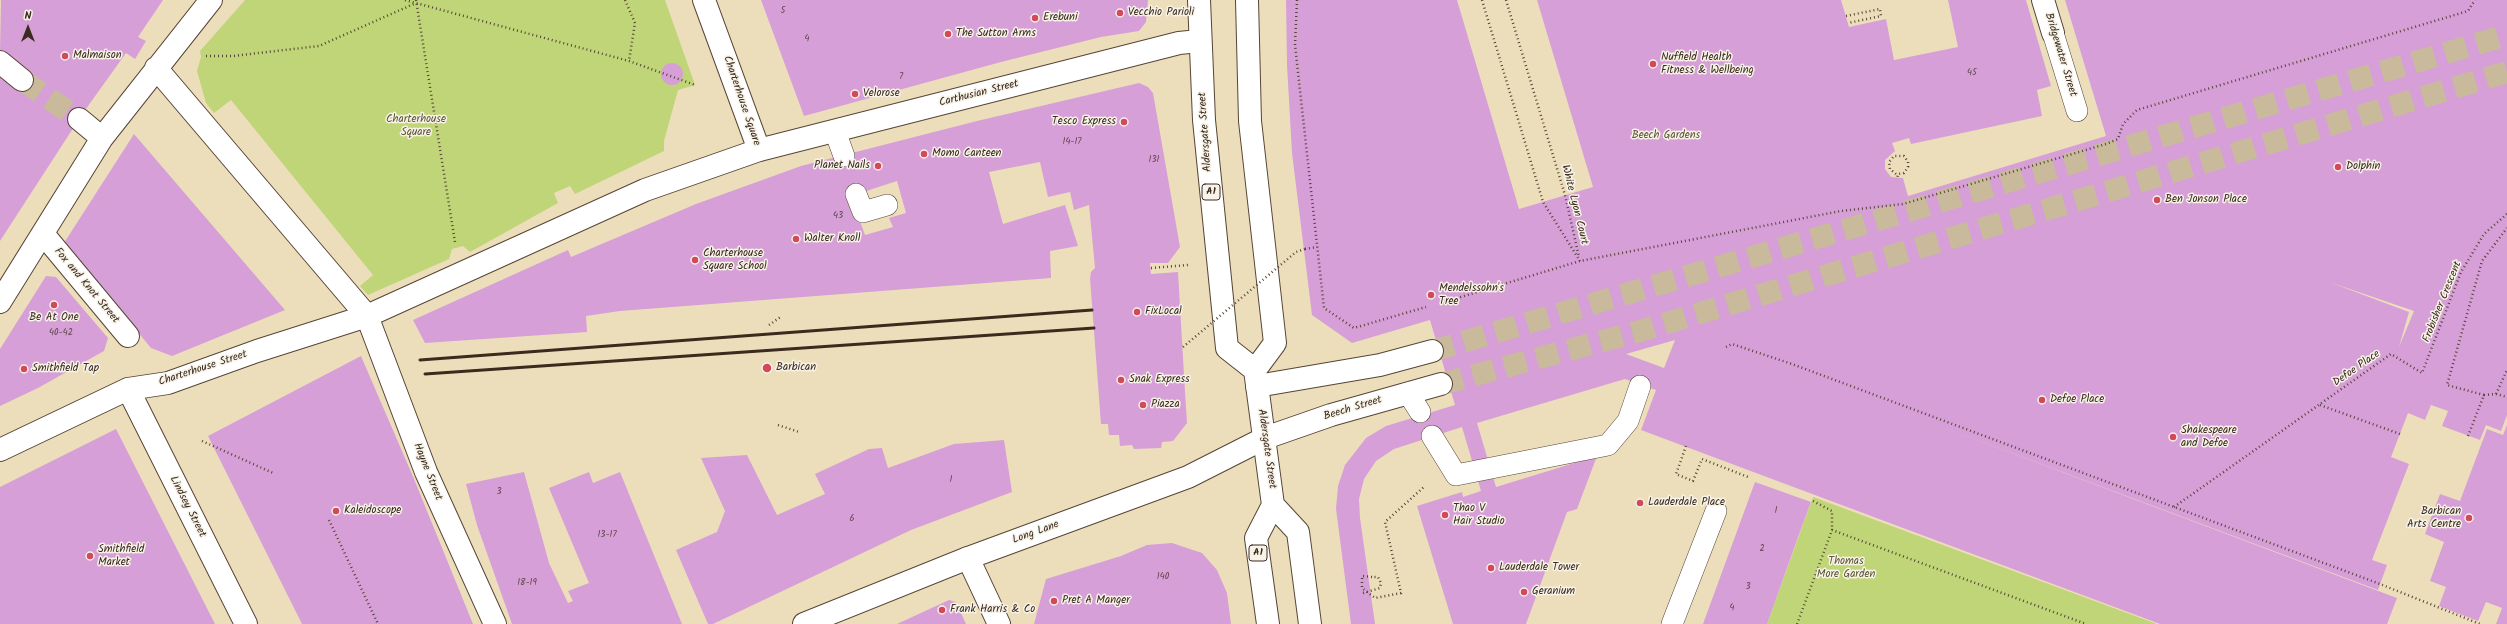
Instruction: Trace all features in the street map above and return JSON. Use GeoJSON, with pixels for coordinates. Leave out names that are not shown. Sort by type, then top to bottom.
{"type":"FeatureCollection","features":[{"type":"Feature","properties":{"kind":"street"},"geometry":{"type":"LineString","coordinates":[[0,302],[44,235],[102,138],[211,0]]}},
{"type":"Feature","properties":{"kind":"street","name":"Charterhouse Square"},"geometry":{"type":"LineString","coordinates":[[366,316],[645,190],[759,150],[704,0]]}},
{"type":"Feature","properties":{"kind":"street","name":"Aldersgate Street"},"geometry":{"type":"LineString","coordinates":[[1199,0],[1199,42],[1211,194],[1228,348],[1256,378],[1273,505],[1256,538],[1268,624]]}},
{"type":"Feature","properties":{"kind":"street"},"geometry":{"type":"LineString","coordinates":[[1247,0],[1250,121],[1274,343],[1256,378]]}},
{"type":"Feature","properties":{"kind":"street","name":"Bridgewater Street"},"geometry":{"type":"LineString","coordinates":[[2043,0],[2053,33]]}},
{"type":"Feature","properties":{"kind":"street","name":"Carthusian Street"},"geometry":{"type":"LineString","coordinates":[[759,150],[1179,43],[1199,42]]}},
{"type":"Feature","properties":{"kind":"street"},"geometry":{"type":"LineString","coordinates":[[0,62],[22,80]]}},
{"type":"Feature","properties":{"kind":"street"},"geometry":{"type":"LineString","coordinates":[[161,63],[366,316]]}},
{"type":"Feature","properties":{"kind":"street"},"geometry":{"type":"LineString","coordinates":[[79,119],[102,138]]}},
{"type":"Feature","properties":{"kind":"street","name":"Fox and Knot Street"},"geometry":{"type":"LineString","coordinates":[[44,235],[128,336]]}},
{"type":"Feature","properties":{"kind":"street","name":"Charterhouse Street"},"geometry":{"type":"LineString","coordinates":[[0,450],[128,390],[168,383],[257,351],[366,316]]}},
{"type":"Feature","properties":{"kind":"street","name":"Hayne Street"},"geometry":{"type":"LineString","coordinates":[[366,316],[426,472],[495,624]]}},
{"type":"Feature","properties":{"kind":"street"},"geometry":{"type":"LineString","coordinates":[[1256,378],[1380,364],[1432,351]]}},
{"type":"Feature","properties":{"kind":"street","name":"Beech Street"},"geometry":{"type":"LineString","coordinates":[[1265,438],[1331,415],[1441,384]]}},
{"type":"Feature","properties":{"kind":"street","name":"Lindsey Street"},"geometry":{"type":"LineString","coordinates":[[128,390],[246,624]]}},
{"type":"Feature","properties":{"kind":"street","name":"Long Lane"},"geometry":{"type":"LineString","coordinates":[[804,624],[968,558],[1188,477],[1265,438]]}},
{"type":"Feature","properties":{"kind":"street","name":"Aldersgate Street"},"geometry":{"type":"LineString","coordinates":[[1273,505],[1298,532],[1310,624]]}},
{"type":"Feature","properties":{"kind":"street"},"geometry":{"type":"LineString","coordinates":[[968,558],[999,624]]}},
{"type":"Feature","properties":{"kind":"lane","name":"Bridgewater Street"},"geometry":{"type":"LineString","coordinates":[[2053,33],[2077,111]]}},
{"type":"Feature","properties":{"kind":"lane"},"geometry":{"type":"LineString","coordinates":[[834,131],[844,156]]}},
{"type":"Feature","properties":{"kind":"lane"},"geometry":{"type":"LineString","coordinates":[[856,194],[862,212],[887,205]]}},
{"type":"Feature","properties":{"kind":"lane"},"geometry":{"type":"LineString","coordinates":[[1432,436],[1456,475],[1608,445],[1628,421],[1640,386]]}},
{"type":"Feature","properties":{"kind":"lane"},"geometry":{"type":"LineString","coordinates":[[1408,393],[1420,412]]}},
{"type":"Feature","properties":{"kind":"lane"},"geometry":{"type":"LineString","coordinates":[[1672,624],[1716,511]]}},
{"type":"Feature","properties":{"kind":"path"},"geometry":{"type":"LineString","coordinates":[[405,0],[416,1],[630,61],[695,85]]}},
{"type":"Feature","properties":{"kind":"path"},"geometry":{"type":"LineString","coordinates":[[625,0],[635,23],[630,61]]}},
{"type":"Feature","properties":{"kind":"path"},"geometry":{"type":"LineString","coordinates":[[1297,0],[1295,45],[1316,247],[1324,308],[1354,328],[1426,307]]}},
{"type":"Feature","properties":{"kind":"path","name":"White Lyon Court"},"geometry":{"type":"LineString","coordinates":[[1482,0],[1543,202],[1580,261]]}},
{"type":"Feature","properties":{"kind":"path","name":"White Lyon Court"},"geometry":{"type":"LineString","coordinates":[[1506,0],[1565,195],[1580,261]]}},
{"type":"Feature","properties":{"kind":"path"},"geometry":{"type":"LineString","coordinates":[[1441,303],[1580,261],[1841,211],[1903,204],[2106,144],[2118,139],[2123,124],[2137,110],[2468,11],[2475,0]]}},
{"type":"Feature","properties":{"kind":"path"},"geometry":{"type":"LineString","coordinates":[[161,63],[319,46],[416,1]]}},
{"type":"Feature","properties":{"kind":"path"},"geometry":{"type":"LineString","coordinates":[[416,1],[454,235]]}},
{"type":"Feature","properties":{"kind":"path"},"geometry":{"type":"LineString","coordinates":[[1846,16],[1880,9],[1881,16],[1848,23]]}},
{"type":"Feature","properties":{"kind":"path"},"geometry":{"type":"LineString","coordinates":[[1896,174],[1890,169],[1889,162],[1894,156],[1904,156],[1908,162],[1908,167],[1904,173],[1898,174],[1897,179]]}},
{"type":"Feature","properties":{"kind":"path","name":"Frobisher Crescent"},"geometry":{"type":"LineString","coordinates":[[2392,354],[2422,373],[2462,272],[2484,234],[2507,214]]}},
{"type":"Feature","properties":{"kind":"path"},"geometry":{"type":"LineString","coordinates":[[2507,228],[2482,261],[2448,385],[2484,395],[2496,394],[2507,397]]}},
{"type":"Feature","properties":{"kind":"path"},"geometry":{"type":"LineString","coordinates":[[1183,347],[1296,252],[1305,248],[1316,247]]}},
{"type":"Feature","properties":{"kind":"path"},"geometry":{"type":"LineString","coordinates":[[1151,268],[1192,264]]}},
{"type":"Feature","properties":{"kind":"path"},"geometry":{"type":"LineString","coordinates":[[769,325],[782,316]]}},
{"type":"Feature","properties":{"kind":"path"},"geometry":{"type":"LineString","coordinates":[[1726,347],[1732,344],[1792,364],[2380,584],[2480,624]]}},
{"type":"Feature","properties":{"kind":"path","name":"Defoe Place"},"geometry":{"type":"LineString","coordinates":[[2174,507],[2392,354]]}},
{"type":"Feature","properties":{"kind":"path"},"geometry":{"type":"LineString","coordinates":[[2496,394],[2507,370]]}},
{"type":"Feature","properties":{"kind":"path"},"geometry":{"type":"LineString","coordinates":[[2468,436],[2484,395]]}},
{"type":"Feature","properties":{"kind":"path"},"geometry":{"type":"LineString","coordinates":[[2320,404],[2400,434]]}},
{"type":"Feature","properties":{"kind":"path"},"geometry":{"type":"LineString","coordinates":[[778,425],[799,432]]}},
{"type":"Feature","properties":{"kind":"path"},"geometry":{"type":"LineString","coordinates":[[202,441],[273,473]]}},
{"type":"Feature","properties":{"kind":"path"},"geometry":{"type":"LineString","coordinates":[[1686,446],[1676,474],[1693,480],[1702,459],[1748,477]]}},
{"type":"Feature","properties":{"kind":"path"},"geometry":{"type":"LineString","coordinates":[[1363,593],[1380,588],[1381,583],[1378,577],[1362,576],[1362,588],[1374,598],[1401,593],[1385,522],[1425,486]]}},
{"type":"Feature","properties":{"kind":"path"},"geometry":{"type":"LineString","coordinates":[[1797,624],[1832,530],[1832,511],[1813,501]]}},
{"type":"Feature","properties":{"kind":"path"},"geometry":{"type":"LineString","coordinates":[[329,520],[378,624]]}},
{"type":"Feature","properties":{"kind":"path"},"geometry":{"type":"LineString","coordinates":[[1832,530],[2086,624]]}},
{"type":"Feature","properties":{"kind":"green space","name":"Charterhouse Square"},"geometry":{"type":"Polygon","coordinates":[[[245,0],[665,0],[695,85],[678,90],[664,141],[664,151],[575,194],[570,186],[554,193],[558,203],[470,252],[463,246],[452,249],[449,259],[368,295],[360,286],[373,275],[231,100],[214,113],[206,103],[197,71],[201,57],[200,51],[245,0]]]}},
{"type":"Feature","properties":{"kind":"green space","name":"Thomas More Garden"},"geometry":{"type":"Polygon","coordinates":[[[1813,497],[2157,624],[1767,624],[1813,497]]]}},
{"type":"Feature","properties":{"kind":"building","name":"Malmaison"},"geometry":{"type":"Polygon","coordinates":[[[1,0],[163,0],[138,37],[146,41],[135,59],[126,53],[83,113],[0,241],[0,72],[26,75],[0,51],[1,0]]]}},
{"type":"Feature","properties":{"kind":"building"},"geometry":{"type":"Polygon","coordinates":[[[761,0],[1148,0],[1146,22],[1139,31],[1101,37],[1001,62],[804,116],[761,0]]]}},
{"type":"Feature","properties":{"kind":"building"},"geometry":{"type":"Polygon","coordinates":[[[1286,0],[1457,0],[1519,209],[1593,187],[1537,0],[1841,0],[1849,27],[1886,19],[1894,60],[1958,47],[1948,0],[2026,0],[2051,86],[2037,90],[2042,116],[1911,144],[1909,138],[1892,143],[1895,151],[1885,160],[1885,169],[1891,177],[1903,178],[1908,196],[2106,136],[2065,0],[2507,0],[2507,415],[2501,431],[2486,425],[2480,440],[2442,426],[2448,411],[2431,405],[2425,420],[2408,413],[2391,457],[2409,464],[2372,560],[2387,565],[2378,590],[1918,418],[2397,598],[2387,624],[2160,624],[1641,430],[1656,390],[1625,379],[1477,423],[1496,487],[1597,456],[1577,509],[1567,512],[1526,624],[1453,624],[1417,506],[1462,492],[1463,497],[1481,491],[1462,427],[1394,449],[1376,461],[1364,479],[1359,499],[1360,518],[1375,624],[1351,624],[1336,509],[1338,486],[1345,465],[1366,438],[1386,426],[1455,405],[1430,320],[1352,343],[1312,315],[1292,153],[1287,65],[1286,0]],[[2329,282],[2409,312],[2399,347],[2414,311],[2329,282]],[[1675,340],[1626,354],[1664,368],[1675,340]]]}},
{"type":"Feature","properties":{"kind":"building"},"geometry":{"type":"Polygon","coordinates":[[[672,63],[680,66],[683,74],[680,82],[672,85],[664,82],[661,74],[664,66],[672,63]]]}},
{"type":"Feature","properties":{"kind":"building"},"geometry":{"type":"Polygon","coordinates":[[[1139,83],[1148,87],[1153,93],[1180,247],[1168,263],[1150,263],[1151,274],[1178,272],[1187,423],[1173,441],[1162,442],[1161,448],[1134,449],[1132,445],[1120,446],[1119,435],[1109,435],[1108,424],[1101,424],[1090,278],[1091,272],[1095,268],[1089,205],[1074,210],[1070,192],[1048,197],[1040,162],[989,172],[1003,224],[1065,205],[1078,246],[1050,251],[1051,278],[620,311],[586,316],[587,332],[425,343],[413,320],[568,250],[571,257],[696,204],[801,166],[977,121],[1139,83]],[[897,181],[851,196],[865,235],[893,227],[889,218],[906,213],[897,181]]]}},
{"type":"Feature","properties":{"kind":"building"},"geometry":{"type":"Polygon","coordinates":[[[134,134],[285,310],[172,356],[151,348],[64,243],[134,134]]]}},
{"type":"Feature","properties":{"kind":"building"},"geometry":{"type":"Polygon","coordinates":[[[46,276],[56,277],[108,338],[104,351],[38,388],[0,406],[0,349],[46,276]]]}},
{"type":"Feature","properties":{"kind":"building","name":"Kaleidoscope"},"geometry":{"type":"Polygon","coordinates":[[[361,356],[414,479],[473,624],[302,624],[208,436],[361,356]]]}},
{"type":"Feature","properties":{"kind":"building","name":"Barbican Arts Centre"},"geometry":{"type":"Polygon","coordinates":[[[2507,425],[2507,624],[2496,624],[2502,608],[2486,602],[2478,621],[2439,606],[2446,587],[2430,581],[2444,542],[2425,534],[2440,494],[2460,501],[2487,429],[2503,435],[2507,425]]]}},
{"type":"Feature","properties":{"kind":"building","name":"Smithfield Market"},"geometry":{"type":"Polygon","coordinates":[[[116,429],[215,624],[0,624],[0,487],[116,429]]]}},
{"type":"Feature","properties":{"kind":"building"},"geometry":{"type":"Polygon","coordinates":[[[1004,440],[1012,492],[911,530],[713,624],[708,624],[676,550],[717,532],[725,511],[701,458],[747,455],[777,515],[825,494],[815,474],[869,449],[882,448],[888,468],[954,444],[1004,440]]]}},
{"type":"Feature","properties":{"kind":"building"},"geometry":{"type":"Polygon","coordinates":[[[524,472],[549,563],[568,603],[573,601],[568,591],[589,583],[549,488],[589,472],[593,483],[620,472],[682,624],[512,624],[477,525],[466,484],[524,472]]]}},
{"type":"Feature","properties":{"kind":"building"},"geometry":{"type":"Polygon","coordinates":[[[1755,482],[1811,502],[1767,624],[1703,624],[1755,482]]]}},
{"type":"Feature","properties":{"kind":"building"},"geometry":{"type":"Polygon","coordinates":[[[1172,543],[1202,553],[1217,570],[1227,593],[1231,624],[1034,624],[1046,579],[1121,556],[1147,545],[1172,543]]]}},
{"type":"Feature","properties":{"kind":"building","name":"Frank Harris & Co"},"geometry":{"type":"Polygon","coordinates":[[[949,600],[956,602],[966,624],[897,624],[949,600]]]}},
{"type":"Feature","properties":{"kind":"tunnel"},"geometry":{"type":"LineString","coordinates":[[1432,351],[2507,35]]}},
{"type":"Feature","properties":{"kind":"tunnel"},"geometry":{"type":"LineString","coordinates":[[1441,384],[1633,333],[2507,72]]}},
{"type":"Feature","properties":{"kind":"tunnel"},"geometry":{"type":"LineString","coordinates":[[22,80],[79,119]]}},
{"type":"Feature","properties":{"kind":"railway"},"geometry":{"type":"LineString","coordinates":[[420,360],[1092,310]]}},
{"type":"Feature","properties":{"kind":"railway"},"geometry":{"type":"LineString","coordinates":[[425,374],[1094,328]]}},
{"type":"Feature","properties":{"kind":"place","name":"Vecchio Parioli"},"geometry":{"type":"Point","coordinates":[1120,13]}},
{"type":"Feature","properties":{"kind":"place","name":"Erebuni"},"geometry":{"type":"Point","coordinates":[1035,18]}},
{"type":"Feature","properties":{"kind":"place","name":"The Sutton Arms"},"geometry":{"type":"Point","coordinates":[948,34]}},
{"type":"Feature","properties":{"kind":"place","name":"Malmaison"},"geometry":{"type":"Point","coordinates":[65,56]}},
{"type":"Feature","properties":{"kind":"place","name":"Nuffield Health Fitness & Wellbeing"},"geometry":{"type":"Point","coordinates":[1653,64]}},
{"type":"Feature","properties":{"kind":"place","name":"Velorose"},"geometry":{"type":"Point","coordinates":[855,94]}},
{"type":"Feature","properties":{"kind":"place","name":"Tesco Express"},"geometry":{"type":"Point","coordinates":[1124,122]}},
{"type":"Feature","properties":{"kind":"place","name":"Momo Canteen"},"geometry":{"type":"Point","coordinates":[924,154]}},
{"type":"Feature","properties":{"kind":"place","name":"Planet Nails"},"geometry":{"type":"Point","coordinates":[878,166]}},
{"type":"Feature","properties":{"kind":"place","name":"Dolphin"},"geometry":{"type":"Point","coordinates":[2338,167]}},
{"type":"Feature","properties":{"kind":"place","name":"Ben Jonson Place"},"geometry":{"type":"Point","coordinates":[2157,200]}},
{"type":"Feature","properties":{"kind":"place","name":"Walter Knoll"},"geometry":{"type":"Point","coordinates":[796,239]}},
{"type":"Feature","properties":{"kind":"place","name":"Charterhouse Square School"},"geometry":{"type":"Point","coordinates":[695,260]}},
{"type":"Feature","properties":{"kind":"place","name":"Mendelssohn's Tree"},"geometry":{"type":"Point","coordinates":[1431,295]}},
{"type":"Feature","properties":{"kind":"place","name":"Be At One"},"geometry":{"type":"Point","coordinates":[54,305]}},
{"type":"Feature","properties":{"kind":"place","name":"FixLocal"},"geometry":{"type":"Point","coordinates":[1137,312]}},
{"type":"Feature","properties":{"kind":"place","name":"Barbican"},"geometry":{"type":"Point","coordinates":[767,368]}},
{"type":"Feature","properties":{"kind":"place","name":"Smithfield Tap"},"geometry":{"type":"Point","coordinates":[24,369]}},
{"type":"Feature","properties":{"kind":"place","name":"Snak Express"},"geometry":{"type":"Point","coordinates":[1121,380]}},
{"type":"Feature","properties":{"kind":"place","name":"Defoe Place"},"geometry":{"type":"Point","coordinates":[2042,400]}},
{"type":"Feature","properties":{"kind":"place","name":"Piazza"},"geometry":{"type":"Point","coordinates":[1143,405]}},
{"type":"Feature","properties":{"kind":"place","name":"Shakespeare and Defoe"},"geometry":{"type":"Point","coordinates":[2173,437]}},
{"type":"Feature","properties":{"kind":"place","name":"Lauderdale Place"},"geometry":{"type":"Point","coordinates":[1640,503]}},
{"type":"Feature","properties":{"kind":"place","name":"Kaleidoscope"},"geometry":{"type":"Point","coordinates":[336,511]}},
{"type":"Feature","properties":{"kind":"place","name":"Thao V Hair Studio"},"geometry":{"type":"Point","coordinates":[1445,515]}},
{"type":"Feature","properties":{"kind":"place","name":"Barbican Arts Centre"},"geometry":{"type":"Point","coordinates":[2469,518]}},
{"type":"Feature","properties":{"kind":"place","name":"Smithfield Market"},"geometry":{"type":"Point","coordinates":[90,556]}},
{"type":"Feature","properties":{"kind":"place","name":"Lauderdale Tower"},"geometry":{"type":"Point","coordinates":[1491,568]}},
{"type":"Feature","properties":{"kind":"place","name":"Geranium"},"geometry":{"type":"Point","coordinates":[1524,592]}},
{"type":"Feature","properties":{"kind":"place","name":"Pret A Manger"},"geometry":{"type":"Point","coordinates":[1054,601]}},
{"type":"Feature","properties":{"kind":"place","name":"Frank Harris & Co"},"geometry":{"type":"Point","coordinates":[942,610]}},
{"type":"Feature","properties":{"kind":"park label","name":"Beech Gardens"},"geometry":{"type":"Point","coordinates":[1666,136]}}]}
